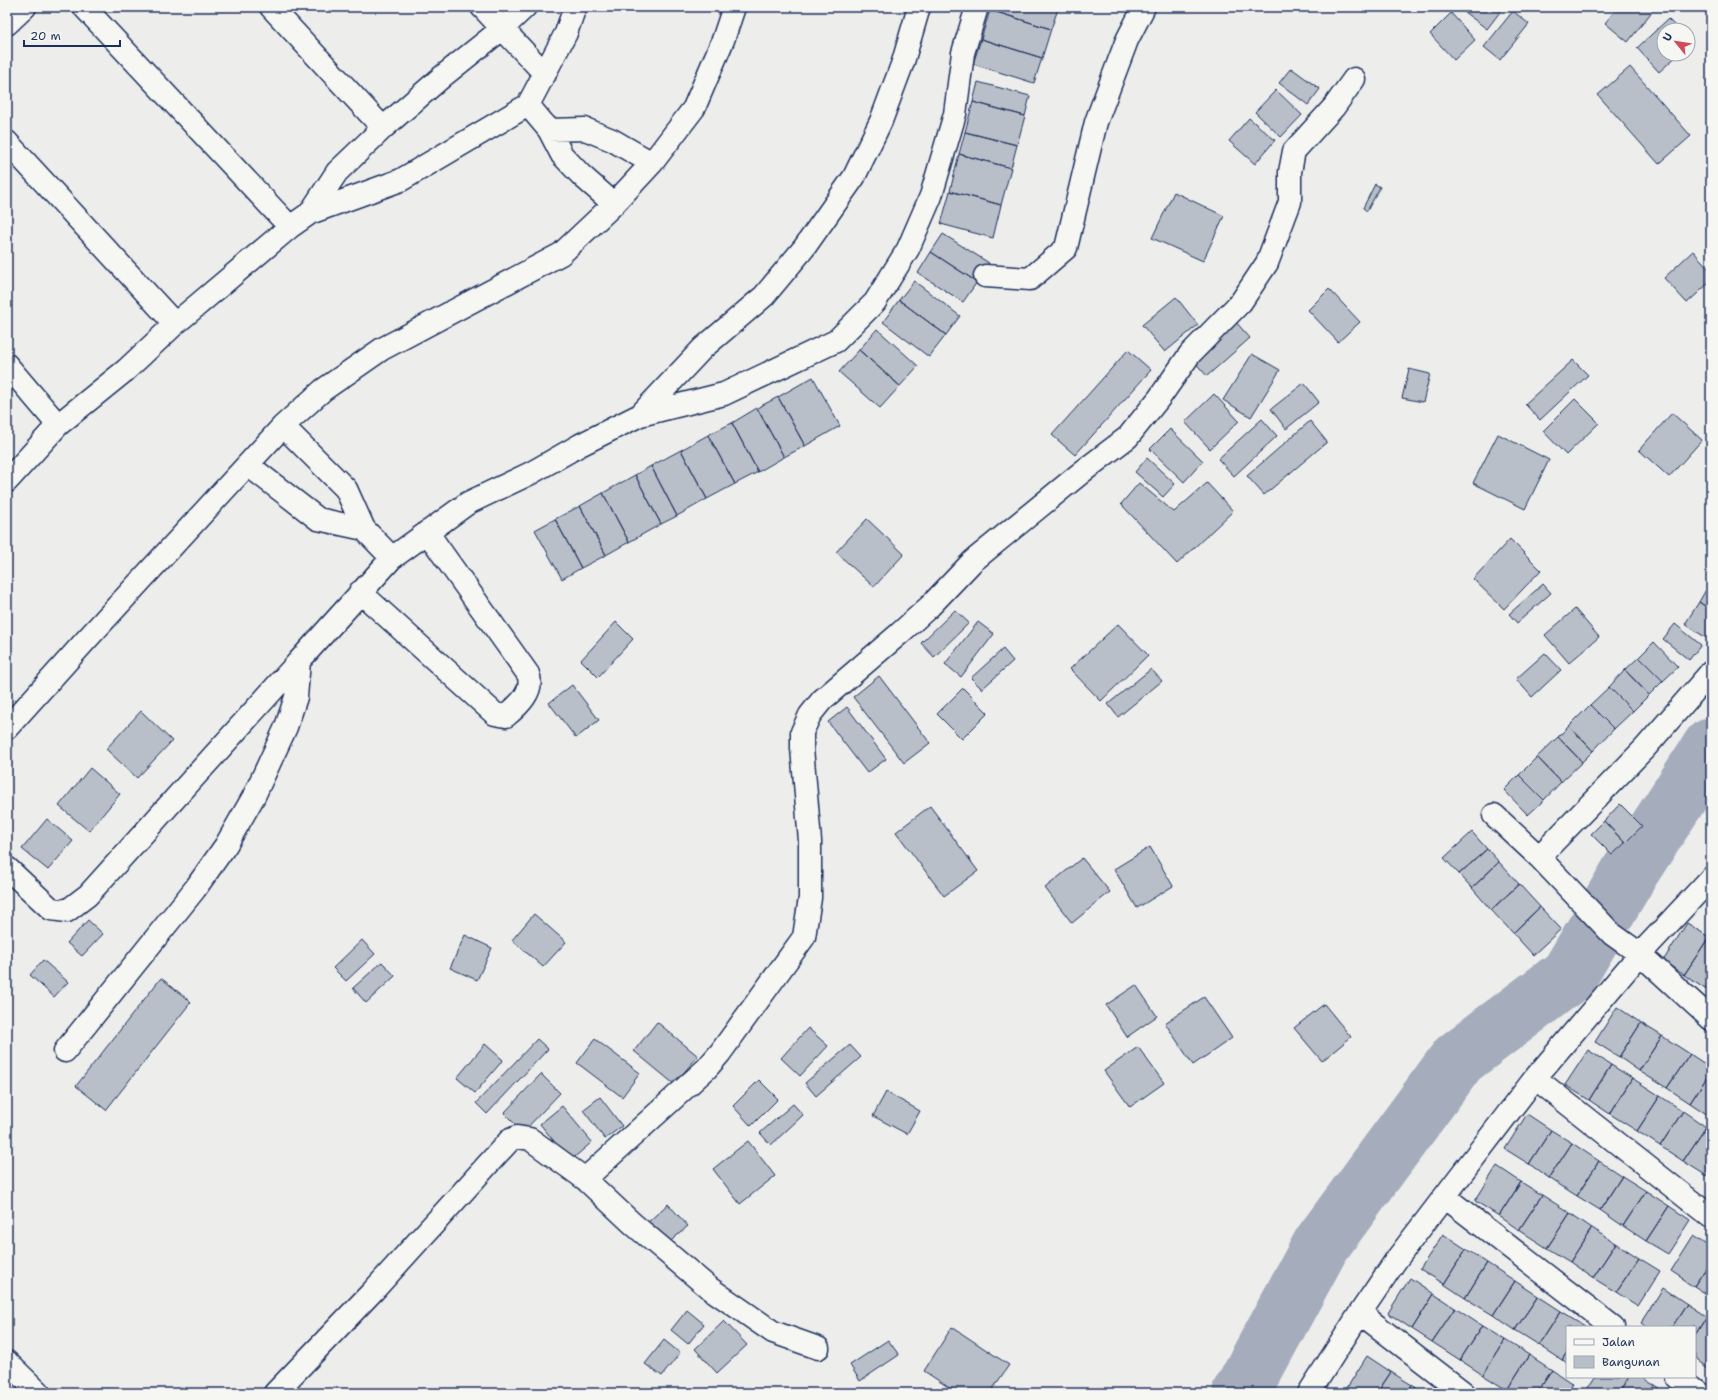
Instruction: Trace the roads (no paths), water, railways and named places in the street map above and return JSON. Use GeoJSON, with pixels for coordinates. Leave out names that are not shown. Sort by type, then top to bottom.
{"type":"FeatureCollection","features":[{"type":"Feature","properties":{"kind":"street"},"geometry":{"type":"LineString","coordinates":[[7,24],[26,7]]}},
{"type":"Feature","properties":{"kind":"street"},"geometry":{"type":"LineString","coordinates":[[84,7],[290,226]]}},
{"type":"Feature","properties":{"kind":"street"},"geometry":{"type":"LineString","coordinates":[[272,7],[383,128]]}},
{"type":"Feature","properties":{"kind":"street"},"geometry":{"type":"LineString","coordinates":[[482,7],[545,74]]}},
{"type":"Feature","properties":{"kind":"street"},"geometry":{"type":"LineString","coordinates":[[310,213],[337,172],[383,128],[503,28],[525,7]]}},
{"type":"Feature","properties":{"kind":"street"},"geometry":{"type":"LineString","coordinates":[[7,481],[58,425],[126,370],[174,324],[290,226],[310,213],[401,180],[528,105],[566,33],[575,7]]}},
{"type":"Feature","properties":{"kind":"street"},"geometry":{"type":"LineString","coordinates":[[7,728],[283,426],[323,390],[382,350],[561,254],[614,204],[652,163],[694,108],[723,40],[734,7]]}},
{"type":"Feature","properties":{"kind":"street"},"geometry":{"type":"LineString","coordinates":[[640,415],[703,348],[764,296],[804,248],[854,177],[884,114],[903,62],[919,7]]}},
{"type":"Feature","properties":{"kind":"street"},"geometry":{"type":"LineString","coordinates":[[7,868],[51,909],[67,911],[88,895],[392,558],[427,532],[468,503],[531,473],[580,445],[640,415],[724,394],[836,342],[875,302],[908,249],[931,196],[955,114],[963,53],[977,7]]}},
{"type":"Feature","properties":{"kind":"street"},"geometry":{"type":"LineString","coordinates":[[985,276],[1030,279],[1066,248],[1096,122],[1127,40],[1144,7]]}},
{"type":"Feature","properties":{"kind":"street"},"geometry":{"type":"LineString","coordinates":[[585,1179],[707,1068],[720,1053],[804,937],[810,898],[810,841],[802,732],[810,715],[822,700],[930,606],[973,561],[1082,472],[1128,437],[1160,397],[1190,354],[1242,302],[1267,263],[1290,202],[1290,172],[1294,151],[1334,106],[1354,79]]}},
{"type":"Feature","properties":{"kind":"street"},"geometry":{"type":"LineString","coordinates":[[528,105],[549,130],[562,155],[582,176],[614,204]]}},
{"type":"Feature","properties":{"kind":"street"},"geometry":{"type":"LineString","coordinates":[[549,130],[585,129],[612,140],[652,163]]}},
{"type":"Feature","properties":{"kind":"street"},"geometry":{"type":"LineString","coordinates":[[7,142],[174,324]]}},
{"type":"Feature","properties":{"kind":"street"},"geometry":{"type":"LineString","coordinates":[[7,365],[58,425]]}},
{"type":"Feature","properties":{"kind":"street"},"geometry":{"type":"LineString","coordinates":[[283,426],[346,490],[364,529],[392,558]]}},
{"type":"Feature","properties":{"kind":"street"},"geometry":{"type":"LineString","coordinates":[[248,465],[318,519],[364,529]]}},
{"type":"Feature","properties":{"kind":"street"},"geometry":{"type":"LineString","coordinates":[[360,592],[495,714],[506,716],[522,702],[530,680],[528,674],[427,532]]}},
{"type":"Feature","properties":{"kind":"street"},"geometry":{"type":"LineString","coordinates":[[65,1051],[195,889],[226,845],[254,796],[286,727],[296,697],[299,661]]}},
{"type":"Feature","properties":{"kind":"street"},"geometry":{"type":"LineString","coordinates":[[1539,857],[1645,748],[1711,672]]}},
{"type":"Feature","properties":{"kind":"street"},"geometry":{"type":"LineString","coordinates":[[1494,815],[1539,857],[1612,934],[1640,954],[1711,1019]]}},
{"type":"Feature","properties":{"kind":"street"},"geometry":{"type":"LineString","coordinates":[[1310,1393],[1360,1313],[1396,1260],[1535,1078],[1640,954],[1711,878]]}},
{"type":"Feature","properties":{"kind":"street"},"geometry":{"type":"LineString","coordinates":[[1535,1078],[1711,1217]]}},
{"type":"Feature","properties":{"kind":"street"},"geometry":{"type":"LineString","coordinates":[[276,1393],[373,1291],[510,1140],[517,1137],[530,1139],[585,1179],[633,1224],[708,1287],[773,1332],[818,1348]]}},
{"type":"Feature","properties":{"kind":"street"},"geometry":{"type":"LineString","coordinates":[[1445,1197],[1612,1326]]}},
{"type":"Feature","properties":{"kind":"street"},"geometry":{"type":"LineString","coordinates":[[1360,1313],[1464,1393]]}},
{"type":"Feature","properties":{"kind":"street"},"geometry":{"type":"LineString","coordinates":[[7,1362],[39,1393]]}},
{"type":"Feature","properties":{"kind":"street"},"geometry":{"type":"LineString","coordinates":[[1679,1378],[1699,1393]]}},
{"type":"Feature","properties":{"kind":"waterway"},"geometry":{"type":"LineString","coordinates":[[1241,1393],[1321,1245],[1458,1059],[1569,975],[1631,870],[1711,747]]}}]}
